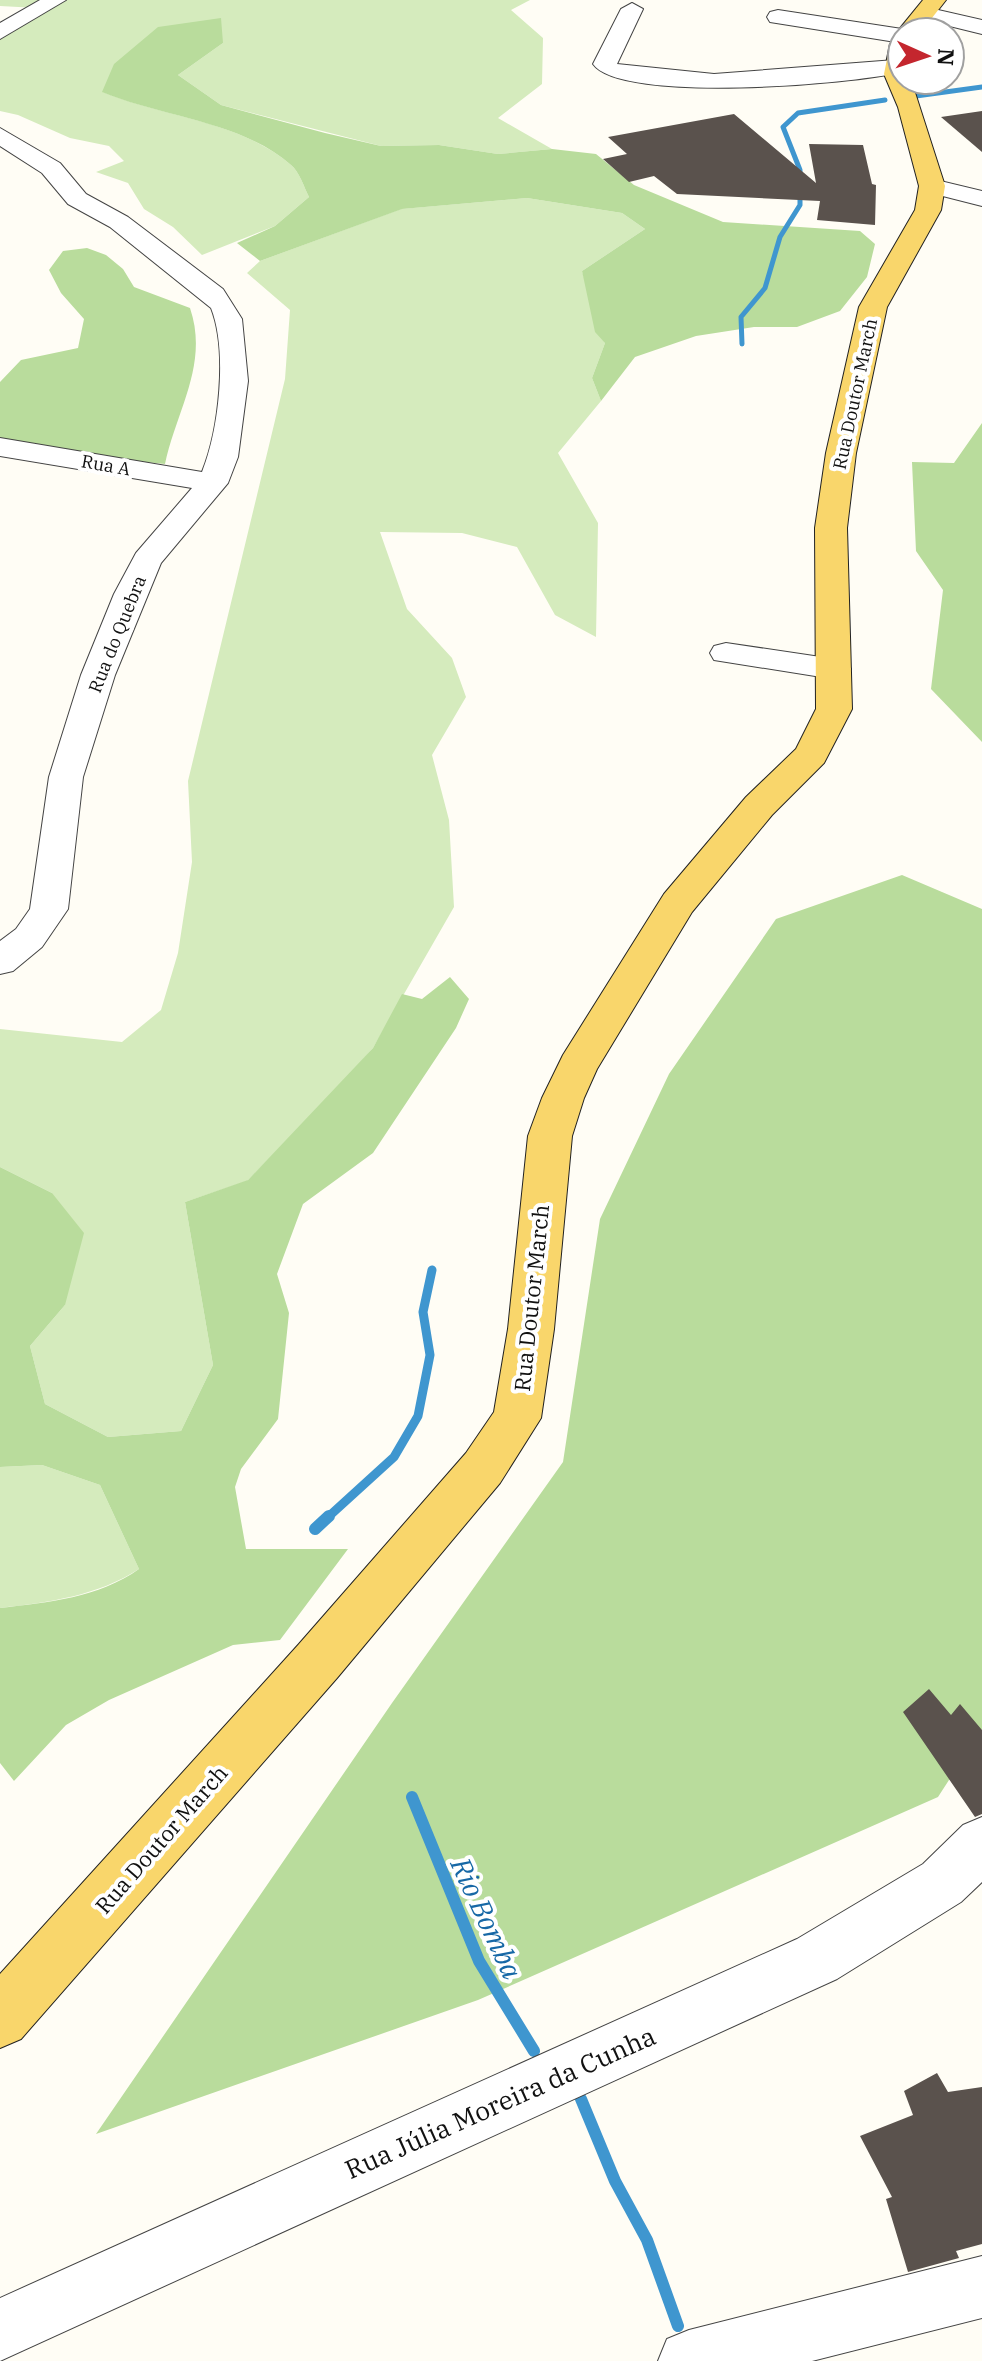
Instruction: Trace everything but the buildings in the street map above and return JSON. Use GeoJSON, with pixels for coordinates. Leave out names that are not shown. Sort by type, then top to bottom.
{"type":"FeatureCollection","features":[{"type":"Feature","properties":{"kind":"main road"},"geometry":{"type":"LineString","coordinates":[[920,96],[932,186]]}},
{"type":"Feature","properties":{"kind":"main road","name":"Rua Doutor March"},"geometry":{"type":"LineString","coordinates":[[0,2018],[318,1661],[483,1468],[517,1418],[531,1329],[550,1136],[563,1098],[578,1066],[678,903],[759,806],[811,755],[834,709],[831,528],[841,453],[873,307],[928,210],[932,186]]}},
{"type":"Feature","properties":{"kind":"street"},"geometry":{"type":"LineString","coordinates":[[0,32],[55,0]]}},
{"type":"Feature","properties":{"kind":"street"},"geometry":{"type":"LineString","coordinates":[[632,9],[604,64],[609,69],[649,77],[789,78],[886,41]]}},
{"type":"Feature","properties":{"kind":"street"},"geometry":{"type":"LineString","coordinates":[[778,17],[886,29]]}},
{"type":"Feature","properties":{"kind":"street","name":"Rua do Quebra"},"geometry":{"type":"LineString","coordinates":[[0,135],[51,168],[77,199],[119,222],[224,306],[229,319],[234,381],[223,457],[213,483],[147,560],[98,675],[66,777],[49,909],[29,938],[0,961]]}},
{"type":"Feature","properties":{"kind":"street"},"geometry":{"type":"LineString","coordinates":[[932,186],[982,199]]}},
{"type":"Feature","properties":{"kind":"street","name":"Rua A"},"geometry":{"type":"LineString","coordinates":[[0,447],[213,483]]}},
{"type":"Feature","properties":{"kind":"street"},"geometry":{"type":"LineString","coordinates":[[726,653],[834,669]]}},
{"type":"Feature","properties":{"kind":"street","name":"Rua Júlia Moreira da Cunha"},"geometry":{"type":"LineString","coordinates":[[0,2330],[817,1959],[942,1883],[982,1844]]}},
{"type":"Feature","properties":{"kind":"street"},"geometry":{"type":"LineString","coordinates":[[689,2361],[982,2287]]}},
{"type":"Feature","properties":{"kind":"green space"},"geometry":{"type":"Polygon","coordinates":[[[0,0],[530,0],[511,10],[543,38],[542,84],[498,118],[552,149],[498,154],[439,145],[381,146],[221,105],[178,75],[223,43],[103,92],[225,129],[271,150],[296,171],[309,197],[275,226],[202,255],[173,227],[144,209],[128,183],[96,172],[124,161],[109,146],[70,138],[18,115],[0,111],[0,38],[37,8],[0,6],[0,0]]]}},
{"type":"Feature","properties":{"kind":"green space"},"geometry":{"type":"Polygon","coordinates":[[[221,18],[223,43],[178,75],[221,105],[381,146],[439,145],[498,154],[552,149],[596,154],[634,185],[723,222],[860,231],[875,244],[867,277],[840,311],[797,327],[754,327],[696,336],[635,357],[601,401],[592,378],[605,343],[595,332],[582,271],[645,229],[622,213],[527,198],[402,209],[260,261],[237,243],[275,226],[309,197],[294,168],[271,150],[225,129],[102,92],[114,64],[158,27],[221,18]]]}},
{"type":"Feature","properties":{"kind":"green space"},"geometry":{"type":"Polygon","coordinates":[[[527,198],[622,213],[645,229],[582,271],[605,343],[592,378],[601,401],[558,453],[598,523],[596,637],[555,615],[517,547],[462,533],[380,532],[407,609],[452,658],[466,697],[432,755],[449,820],[454,907],[373,1048],[330,1097],[247,1181],[185,1202],[213,1365],[181,1431],[108,1437],[45,1404],[30,1346],[65,1305],[52,1193],[0,1167],[0,1029],[122,1042],[161,1010],[178,953],[192,862],[188,781],[285,379],[290,310],[247,273],[260,261],[401,209],[527,198]]]}},
{"type":"Feature","properties":{"kind":"green space"},"geometry":{"type":"Polygon","coordinates":[[[87,248],[106,255],[123,269],[134,287],[190,308],[195,329],[194,367],[165,464],[38,451],[0,439],[0,382],[21,360],[78,348],[84,319],[61,293],[49,270],[63,251],[87,248]]]}},
{"type":"Feature","properties":{"kind":"green space"},"geometry":{"type":"Polygon","coordinates":[[[982,423],[982,742],[931,689],[943,590],[916,551],[912,462],[954,463],[982,423]]]}},
{"type":"Feature","properties":{"kind":"green space"},"geometry":{"type":"Polygon","coordinates":[[[902,875],[982,909],[982,1729],[938,1797],[478,2000],[96,2134],[392,1703],[563,1462],[600,1219],[669,1074],[776,919],[902,875]]]}},
{"type":"Feature","properties":{"kind":"green space"},"geometry":{"type":"Polygon","coordinates":[[[450,977],[469,999],[456,1028],[373,1153],[303,1204],[277,1274],[289,1313],[278,1419],[241,1469],[235,1487],[246,1549],[348,1549],[280,1640],[233,1645],[109,1700],[66,1725],[14,1781],[0,1763],[0,1608],[90,1593],[139,1569],[100,1485],[42,1465],[0,1467],[0,1167],[52,1193],[84,1233],[65,1305],[30,1346],[45,1404],[108,1437],[181,1431],[213,1365],[185,1202],[248,1180],[373,1048],[402,994],[422,999],[450,977]]]}},
{"type":"Feature","properties":{"kind":"green space"},"geometry":{"type":"Polygon","coordinates":[[[42,1465],[100,1485],[139,1569],[90,1592],[0,1608],[0,1467],[42,1465]]]}},
{"type":"Feature","properties":{"kind":"waterway","name":"Rio Bomba"},"geometry":{"type":"LineString","coordinates":[[966,89],[982,87]]}},
{"type":"Feature","properties":{"kind":"waterway","name":"Rio Bomba"},"geometry":{"type":"LineString","coordinates":[[742,344],[741,317],[765,288],[780,237],[800,205],[800,170],[783,127],[798,113],[885,100]]}},
{"type":"Feature","properties":{"kind":"waterway","name":"Rio Bomba"},"geometry":{"type":"LineString","coordinates":[[327,1518],[394,1457],[418,1416],[430,1355],[423,1312],[432,1270]]}},
{"type":"Feature","properties":{"kind":"waterway","name":"Rio Bomba"},"geometry":{"type":"LineString","coordinates":[[315,1529],[329,1516]]}},
{"type":"Feature","properties":{"kind":"waterway","name":"Rio Bomba"},"geometry":{"type":"LineString","coordinates":[[412,1797],[479,1961],[534,2051]]}},
{"type":"Feature","properties":{"kind":"waterway","name":"Rio Bomba"},"geometry":{"type":"LineString","coordinates":[[581,2099],[615,2181],[647,2240],[678,2326]]}}]}
